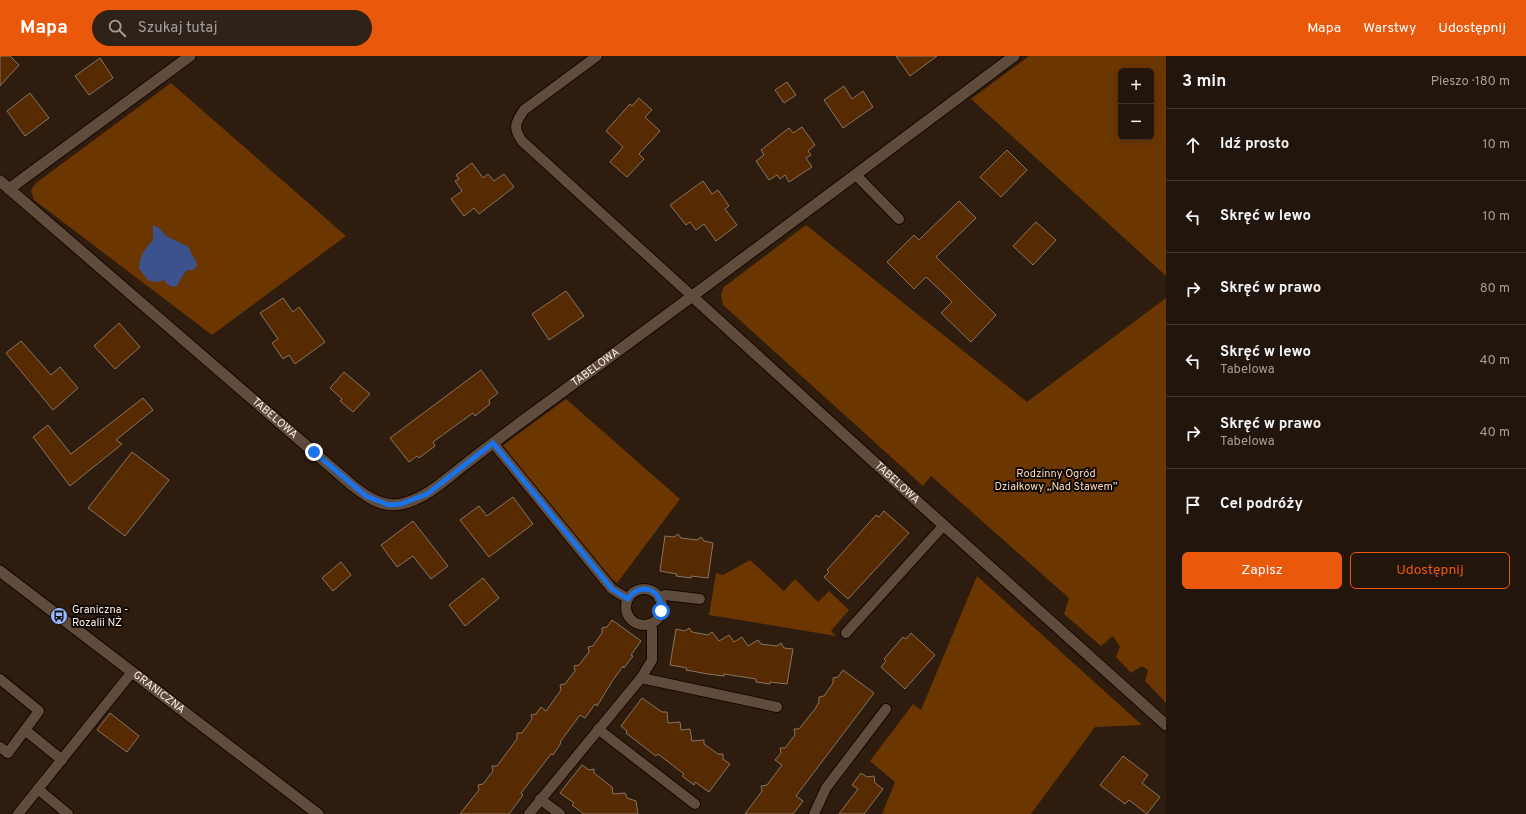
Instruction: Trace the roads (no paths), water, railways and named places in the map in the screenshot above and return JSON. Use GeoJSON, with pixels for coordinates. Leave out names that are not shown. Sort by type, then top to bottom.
{"type":"FeatureCollection","features":[{"type":"Feature","properties":{"kind":"street"},"geometry":{"type":"LineString","coordinates":[[9,189],[190,56]]}},
{"type":"Feature","properties":{"kind":"street"},"geometry":{"type":"LineString","coordinates":[[692,297],[1014,56]]}},
{"type":"Feature","properties":{"kind":"street","name":"TABELOWA"},"geometry":{"type":"LineString","coordinates":[[0,181],[366,496],[389,505],[401,504],[427,494],[493,443],[692,297],[1166,725]]}},
{"type":"Feature","properties":{"kind":"street","name":"GRANICZNA"},"geometry":{"type":"LineString","coordinates":[[0,571],[318,814]]}},
{"type":"Feature","properties":{"kind":"lane"},"geometry":{"type":"LineString","coordinates":[[597,56],[524,110],[516,121],[516,132],[522,141],[692,297]]}},
{"type":"Feature","properties":{"kind":"lane"},"geometry":{"type":"LineString","coordinates":[[856,175],[899,219]]}},
{"type":"Feature","properties":{"kind":"lane"},"geometry":{"type":"LineString","coordinates":[[493,443],[612,589],[628,599]]}},
{"type":"Feature","properties":{"kind":"lane"},"geometry":{"type":"LineString","coordinates":[[846,633],[944,525]]}},
{"type":"Feature","properties":{"kind":"lane"},"geometry":{"type":"LineString","coordinates":[[641,590],[652,591],[659,598],[662,605],[661,611],[654,621],[643,625],[632,620],[626,610],[628,599],[631,595],[641,590]]}},
{"type":"Feature","properties":{"kind":"lane"},"geometry":{"type":"LineString","coordinates":[[659,598],[665,594],[700,599]]}},
{"type":"Feature","properties":{"kind":"lane"},"geometry":{"type":"LineString","coordinates":[[529,814],[641,678],[652,660],[652,629],[649,624]]}},
{"type":"Feature","properties":{"kind":"lane"},"geometry":{"type":"LineString","coordinates":[[18,814],[132,672]]}},
{"type":"Feature","properties":{"kind":"lane"},"geometry":{"type":"LineString","coordinates":[[641,678],[777,706]]}},
{"type":"Feature","properties":{"kind":"lane"},"geometry":{"type":"LineString","coordinates":[[0,679],[39,712],[8,753],[0,747]]}},
{"type":"Feature","properties":{"kind":"lane"},"geometry":{"type":"LineString","coordinates":[[814,814],[826,788],[886,709]]}},
{"type":"Feature","properties":{"kind":"lane"},"geometry":{"type":"LineString","coordinates":[[598,729],[695,804]]}},
{"type":"Feature","properties":{"kind":"lane"},"geometry":{"type":"LineString","coordinates":[[25,730],[62,760]]}},
{"type":"Feature","properties":{"kind":"lane"},"geometry":{"type":"LineString","coordinates":[[38,789],[68,814]]}},
{"type":"Feature","properties":{"kind":"lane"},"geometry":{"type":"LineString","coordinates":[[540,799],[560,814]]}},
{"type":"Feature","properties":{"kind":"water"},"geometry":{"type":"Polygon","coordinates":[[[153,225],[159,228],[166,236],[189,247],[197,265],[194,270],[187,270],[177,286],[173,287],[167,284],[164,280],[159,282],[149,281],[139,269],[140,260],[143,253],[153,240],[153,225]]]}},
{"type":"Feature","properties":{"kind":"place","name":"Graniczna - Rozalii NŻ"},"geometry":{"type":"Point","coordinates":[59,616]}},
{"type":"Feature","properties":{"kind":"park label","name":"Rodzinny Ogród Działkowy „Nad Stawem”"},"geometry":{"type":"Point","coordinates":[1056,480]}}]}
